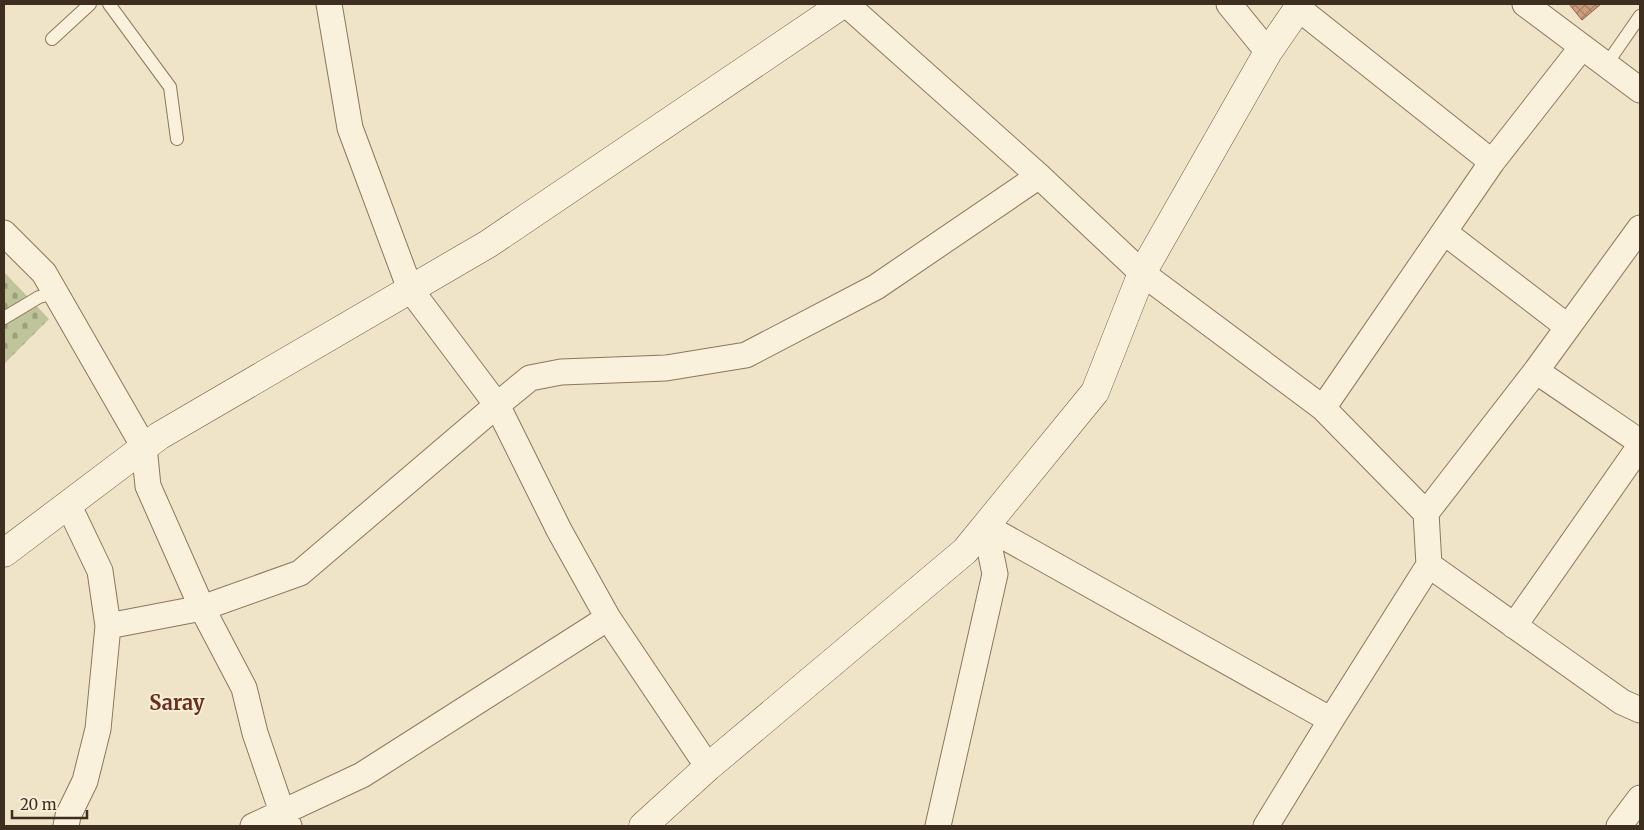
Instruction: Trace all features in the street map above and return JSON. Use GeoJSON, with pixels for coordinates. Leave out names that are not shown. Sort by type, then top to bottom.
{"type":"FeatureCollection","features":[{"type":"Feature","properties":{"kind":"street"},"geometry":{"type":"LineString","coordinates":[[329,4],[350,128],[410,289],[497,405],[559,530],[608,618],[708,767]]}},
{"type":"Feature","properties":{"kind":"street"},"geometry":{"type":"LineString","coordinates":[[4,553],[159,436],[488,244],[845,4],[1039,176],[1142,273],[1323,408],[1426,513]]}},
{"type":"Feature","properties":{"kind":"street"},"geometry":{"type":"LineString","coordinates":[[1229,4],[1268,52]]}},
{"type":"Feature","properties":{"kind":"street"},"geometry":{"type":"LineString","coordinates":[[1525,4],[1640,90]]}},
{"type":"Feature","properties":{"kind":"street"},"geometry":{"type":"LineString","coordinates":[[643,826],[708,767],[964,551],[1095,392],[1142,273],[1268,52],[1299,6],[1492,162]]}},
{"type":"Feature","properties":{"kind":"street"},"geometry":{"type":"LineString","coordinates":[[1323,408],[1492,162],[1582,46]]}},
{"type":"Feature","properties":{"kind":"street"},"geometry":{"type":"LineString","coordinates":[[108,626],[202,608],[300,573],[530,378],[561,372],[666,368],[746,355],[876,286],[1039,176]]}},
{"type":"Feature","properties":{"kind":"street"},"geometry":{"type":"LineString","coordinates":[[1266,826],[1429,565],[1426,513],[1536,371],[1640,228]]}},
{"type":"Feature","properties":{"kind":"street"},"geometry":{"type":"LineString","coordinates":[[1444,232],[1568,327]]}},
{"type":"Feature","properties":{"kind":"street"},"geometry":{"type":"LineString","coordinates":[[4,233],[44,273],[144,447],[148,486],[202,608],[244,688],[255,733],[286,819]]}},
{"type":"Feature","properties":{"kind":"street"},"geometry":{"type":"LineString","coordinates":[[1514,626],[1640,444],[1536,371]]}},
{"type":"Feature","properties":{"kind":"street"},"geometry":{"type":"LineString","coordinates":[[66,826],[68,816],[85,781],[98,729],[108,626],[100,571],[68,504]]}},
{"type":"Feature","properties":{"kind":"street"},"geometry":{"type":"LineString","coordinates":[[985,526],[1331,720]]}},
{"type":"Feature","properties":{"kind":"street"},"geometry":{"type":"LineString","coordinates":[[938,826],[995,574],[985,526]]}},
{"type":"Feature","properties":{"kind":"street"},"geometry":{"type":"LineString","coordinates":[[1429,565],[1622,702],[1640,710]]}},
{"type":"Feature","properties":{"kind":"street"},"geometry":{"type":"LineString","coordinates":[[254,826],[286,819],[362,775],[608,618]]}},
{"type":"Feature","properties":{"kind":"street"},"geometry":{"type":"LineString","coordinates":[[1619,826],[1640,798]]}},
{"type":"Feature","properties":{"kind":"lane"},"geometry":{"type":"LineString","coordinates":[[52,39],[90,4]]}},
{"type":"Feature","properties":{"kind":"lane"},"geometry":{"type":"LineString","coordinates":[[109,4],[170,87],[177,139]]}},
{"type":"Feature","properties":{"kind":"lane"},"geometry":{"type":"LineString","coordinates":[[1606,64],[1640,16]]}},
{"type":"Feature","properties":{"kind":"lane"},"geometry":{"type":"LineString","coordinates":[[4,318],[39,297],[55,293]]}},
{"type":"Feature","properties":{"kind":"green space"},"geometry":{"type":"Polygon","coordinates":[[[4,272],[49,319],[4,364],[4,272]]]}},
{"type":"Feature","properties":{"kind":"building"},"geometry":{"type":"Polygon","coordinates":[[[1569,4],[1601,4],[1582,20],[1569,4]]]}},
{"type":"Feature","properties":{"kind":"district","name":"Saray"},"geometry":{"type":"Point","coordinates":[177,703]}}]}
